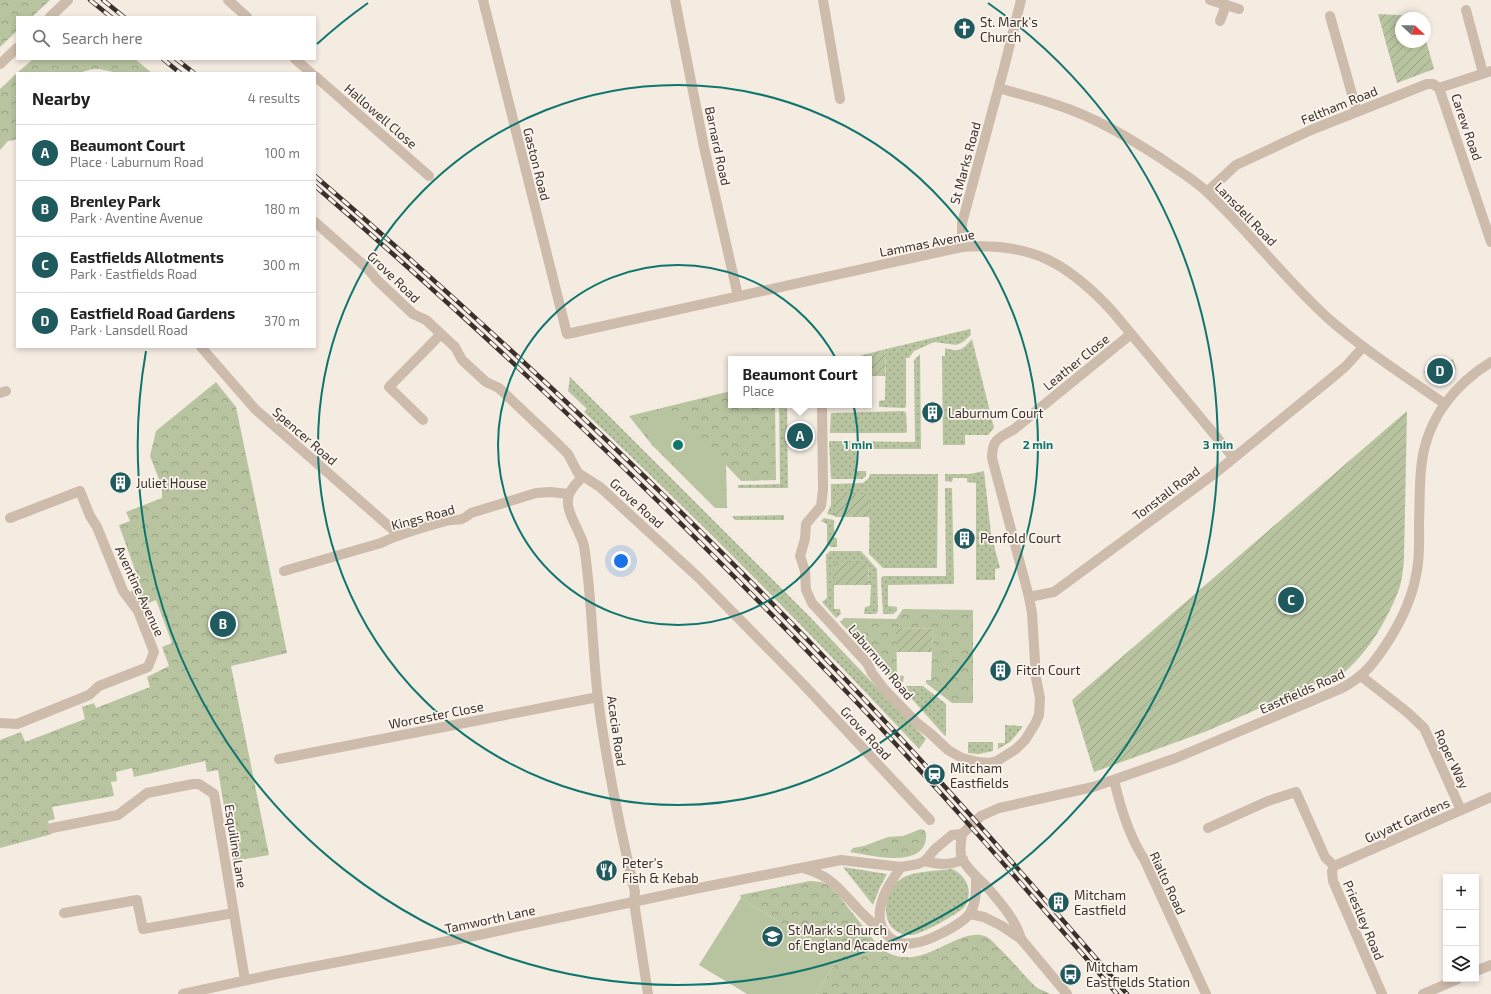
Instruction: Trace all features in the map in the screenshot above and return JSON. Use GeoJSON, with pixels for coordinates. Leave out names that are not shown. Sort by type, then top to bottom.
{"type":"FeatureCollection","features":[{"type":"Feature","properties":{"kind":"street"},"geometry":{"type":"LineString","coordinates":[[51,16],[68,0]]}},
{"type":"Feature","properties":{"kind":"street"},"geometry":{"type":"LineString","coordinates":[[228,0],[246,16]]}},
{"type":"Feature","properties":{"kind":"street","name":"Gaston Road"},"geometry":{"type":"LineString","coordinates":[[483,0],[567,334]]}},
{"type":"Feature","properties":{"kind":"street","name":"Barnard Road"},"geometry":{"type":"LineString","coordinates":[[675,0],[704,147],[738,296]]}},
{"type":"Feature","properties":{"kind":"street"},"geometry":{"type":"LineString","coordinates":[[823,0],[840,99]]}},
{"type":"Feature","properties":{"kind":"street","name":"St Marks Road"},"geometry":{"type":"LineString","coordinates":[[962,247],[962,223],[999,88],[1021,0]]}},
{"type":"Feature","properties":{"kind":"street"},"geometry":{"type":"LineString","coordinates":[[1210,0],[1239,9]]}},
{"type":"Feature","properties":{"kind":"street"},"geometry":{"type":"LineString","coordinates":[[1220,20],[1226,5]]}},
{"type":"Feature","properties":{"kind":"street"},"geometry":{"type":"LineString","coordinates":[[1466,10],[1487,72]]}},
{"type":"Feature","properties":{"kind":"street"},"geometry":{"type":"LineString","coordinates":[[1330,16],[1357,112]]}},
{"type":"Feature","properties":{"kind":"street"},"geometry":{"type":"LineString","coordinates":[[0,64],[16,49]]}},
{"type":"Feature","properties":{"kind":"street"},"geometry":{"type":"LineString","coordinates":[[296,60],[311,72]]}},
{"type":"Feature","properties":{"kind":"street","name":"Feltham Road"},"geometry":{"type":"LineString","coordinates":[[1207,192],[1236,164],[1311,130],[1428,84],[1433,84],[1439,88],[1487,72]]}},
{"type":"Feature","properties":{"kind":"street","name":"Hallowell Close"},"geometry":{"type":"LineString","coordinates":[[316,77],[429,176]]}},
{"type":"Feature","properties":{"kind":"street","name":"Lansdell Road"},"geometry":{"type":"LineString","coordinates":[[999,88],[1058,105],[1107,126],[1164,161],[1207,192],[1246,231],[1299,290],[1329,319],[1363,347],[1445,404]]}},
{"type":"Feature","properties":{"kind":"street","name":"Carew Road"},"geometry":{"type":"LineString","coordinates":[[1439,88],[1491,242]]}},
{"type":"Feature","properties":{"kind":"street","name":"Grove Road"},"geometry":{"type":"LineString","coordinates":[[316,223],[368,269],[377,280],[413,314],[426,320],[455,347],[462,360],[486,382],[499,388],[568,454],[576,470],[582,477],[600,487],[712,591],[803,684],[930,820]]}},
{"type":"Feature","properties":{"kind":"street","name":"Lammas Avenue"},"geometry":{"type":"LineString","coordinates":[[567,334],[962,247],[981,246],[1011,248],[1041,256],[1055,262],[1092,290],[1113,312],[1233,457]]}},
{"type":"Feature","properties":{"kind":"street"},"geometry":{"type":"LineString","coordinates":[[423,420],[389,387],[441,334]]}},
{"type":"Feature","properties":{"kind":"street","name":"Leather Close"},"geometry":{"type":"LineString","coordinates":[[998,438],[1013,430],[1130,334]]}},
{"type":"Feature","properties":{"kind":"street","name":"Tonstall Road"},"geometry":{"type":"LineString","coordinates":[[1029,598],[1054,592],[1214,474],[1346,366],[1363,347]]}},
{"type":"Feature","properties":{"kind":"street","name":"Spencer Road"},"geometry":{"type":"LineString","coordinates":[[202,348],[255,409],[399,535]]}},
{"type":"Feature","properties":{"kind":"street","name":"Eastfields Road"},"geometry":{"type":"LineString","coordinates":[[962,834],[976,820],[986,813],[998,808],[1093,787],[1176,758],[1215,743],[1340,689],[1361,676],[1375,661],[1394,633],[1412,592],[1418,560],[1422,459],[1430,430],[1445,404],[1458,388],[1491,362]]}},
{"type":"Feature","properties":{"kind":"street","name":"Laburnum Road"},"geometry":{"type":"LineString","coordinates":[[822,408],[821,506],[806,524],[805,539],[800,556],[805,570],[808,596],[812,603],[867,663],[872,673],[884,689],[917,723],[956,756],[984,763],[997,761],[1016,749],[1025,740],[1036,724],[1040,706],[1036,678],[1032,612],[992,458],[992,448],[998,438]]}},
{"type":"Feature","properties":{"kind":"street"},"geometry":{"type":"LineString","coordinates":[[569,494],[582,477]]}},
{"type":"Feature","properties":{"kind":"street","name":"Aventine Avenue"},"geometry":{"type":"LineString","coordinates":[[0,723],[17,724],[89,695],[99,686],[148,667],[154,652],[138,612],[123,591],[97,527],[90,516],[80,491],[10,518]]}},
{"type":"Feature","properties":{"kind":"street","name":"Kings Road"},"geometry":{"type":"LineString","coordinates":[[284,571],[381,543],[399,535],[448,521],[459,521],[471,513],[536,493],[550,492],[569,494]]}},
{"type":"Feature","properties":{"kind":"street","name":"Acacia Road"},"geometry":{"type":"LineString","coordinates":[[569,494],[568,509],[581,535],[586,554],[598,697],[613,793],[636,892],[634,902],[648,994]]}},
{"type":"Feature","properties":{"kind":"street","name":"Roper Way"},"geometry":{"type":"LineString","coordinates":[[1361,676],[1407,712],[1424,728],[1461,810]]}},
{"type":"Feature","properties":{"kind":"street","name":"Worcester Close"},"geometry":{"type":"LineString","coordinates":[[279,759],[598,697]]}},
{"type":"Feature","properties":{"kind":"street","name":"Rialto Road"},"geometry":{"type":"LineString","coordinates":[[1114,780],[1121,806],[1136,848],[1144,859],[1206,994]]}},
{"type":"Feature","properties":{"kind":"street","name":"Esquiline Lane"},"geometry":{"type":"LineString","coordinates":[[52,828],[118,815],[147,793],[199,784],[214,794],[245,980]]}},
{"type":"Feature","properties":{"kind":"street","name":"Priestley Road"},"geometry":{"type":"LineString","coordinates":[[1208,828],[1268,801],[1296,792],[1325,857],[1334,866],[1332,871],[1333,881],[1382,994]]}},
{"type":"Feature","properties":{"kind":"street","name":"Guyatt Gardens"},"geometry":{"type":"LineString","coordinates":[[1334,866],[1491,797]]}},
{"type":"Feature","properties":{"kind":"street"},"geometry":{"type":"LineString","coordinates":[[886,935],[880,922],[880,907],[888,888],[901,867],[926,861],[935,849],[952,835],[962,834],[961,853],[963,859],[1018,929],[1022,939],[1067,994]]}},
{"type":"Feature","properties":{"kind":"street"},"geometry":{"type":"LineString","coordinates":[[926,861],[936,864],[955,864],[963,859]]}},
{"type":"Feature","properties":{"kind":"street","name":"Tamworth Lane"},"geometry":{"type":"LineString","coordinates":[[184,994],[245,980],[474,936],[801,867],[841,860],[901,867]]}},
{"type":"Feature","properties":{"kind":"street"},"geometry":{"type":"LineString","coordinates":[[801,867],[816,871],[838,886],[858,910],[886,935],[898,942],[913,944],[934,937],[951,928],[970,914],[974,904],[976,877]]}},
{"type":"Feature","properties":{"kind":"street"},"geometry":{"type":"LineString","coordinates":[[64,913],[137,900],[143,929],[234,913]]}},
{"type":"Feature","properties":{"kind":"street"},"geometry":{"type":"LineString","coordinates":[[970,914],[984,917],[1002,926],[1022,939]]}},
{"type":"Feature","properties":{"kind":"street"},"geometry":{"type":"LineString","coordinates":[[1479,970],[1491,965]]}},
{"type":"Feature","properties":{"kind":"street"},"geometry":{"type":"LineString","coordinates":[[1423,994],[1451,982]]}},
{"type":"Feature","properties":{"kind":"green space"},"geometry":{"type":"Polygon","coordinates":[[[0,0],[50,0],[33,16],[16,16],[16,32],[0,47],[0,0]]]}},
{"type":"Feature","properties":{"kind":"green space"},"geometry":{"type":"Polygon","coordinates":[[[1378,14],[1395,15],[1395,48],[1428,48],[1434,69],[1397,83],[1378,14]]]}},
{"type":"Feature","properties":{"kind":"green space"},"geometry":{"type":"Polygon","coordinates":[[[32,60],[136,60],[151,72],[115,72],[91,69],[83,72],[18,72],[32,60]]]}},
{"type":"Feature","properties":{"kind":"green space"},"geometry":{"type":"Polygon","coordinates":[[[16,74],[16,138],[8,141],[0,150],[0,89],[16,74]]]}},
{"type":"Feature","properties":{"kind":"green space"},"geometry":{"type":"Polygon","coordinates":[[[970,329],[971,335],[963,342],[956,345],[934,342],[914,351],[909,358],[906,358],[905,408],[879,407],[879,401],[885,400],[886,349],[970,329]]]}},
{"type":"Feature","properties":{"kind":"green space"},"geometry":{"type":"Polygon","coordinates":[[[972,339],[994,428],[988,435],[965,435],[965,445],[943,445],[942,356],[945,356],[945,348],[954,350],[961,349],[972,339]]]}},
{"type":"Feature","properties":{"kind":"green space"},"geometry":{"type":"Polygon","coordinates":[[[886,349],[885,376],[872,376],[872,356],[859,356],[886,349]]]}},
{"type":"Feature","properties":{"kind":"green space"},"geometry":{"type":"Polygon","coordinates":[[[920,354],[921,449],[856,449],[857,471],[866,471],[866,476],[862,479],[831,479],[829,441],[915,442],[914,360],[920,354]]]}},
{"type":"Feature","properties":{"kind":"green space"},"geometry":{"type":"Polygon","coordinates":[[[1453,359],[1456,369],[1441,383],[1423,372],[1453,359]]]}},
{"type":"Feature","properties":{"kind":"green space"},"geometry":{"type":"Polygon","coordinates":[[[570,377],[808,615],[926,739],[919,749],[754,578],[670,494],[584,412],[587,409],[568,391],[570,377]]]}},
{"type":"Feature","properties":{"kind":"green space"},"geometry":{"type":"Polygon","coordinates":[[[216,382],[236,407],[287,653],[231,666],[269,855],[233,861],[218,770],[207,772],[205,761],[134,777],[132,768],[116,772],[117,781],[111,782],[114,796],[52,807],[55,819],[48,821],[52,834],[0,848],[0,740],[21,732],[25,742],[85,719],[82,707],[94,703],[96,708],[150,687],[147,677],[169,666],[162,647],[172,643],[156,600],[141,606],[130,592],[141,587],[119,525],[130,521],[126,512],[162,498],[162,487],[150,456],[156,431],[216,382]]]}},
{"type":"Feature","properties":{"kind":"green space"},"geometry":{"type":"Polygon","coordinates":[[[728,392],[728,408],[775,408],[776,480],[741,481],[726,465],[727,508],[715,508],[652,445],[629,416],[728,392]]]}},
{"type":"Feature","properties":{"kind":"green space"},"geometry":{"type":"Polygon","coordinates":[[[779,408],[787,408],[788,488],[738,488],[738,485],[780,484],[779,408]]]}},
{"type":"Feature","properties":{"kind":"green space"},"geometry":{"type":"Polygon","coordinates":[[[663,410],[725,470],[726,508],[718,508],[653,444],[649,428],[652,412],[663,410]]]}},
{"type":"Feature","properties":{"kind":"green space"},"geometry":{"type":"Polygon","coordinates":[[[904,411],[906,413],[907,432],[905,433],[830,433],[831,413],[904,411]]]}},
{"type":"Feature","properties":{"kind":"green space"},"geometry":{"type":"Polygon","coordinates":[[[1407,411],[1404,559],[1401,580],[1398,592],[1388,614],[1376,635],[1362,654],[1346,671],[1207,731],[1094,772],[1072,700],[1407,411]]]}},
{"type":"Feature","properties":{"kind":"green space"},"geometry":{"type":"Polygon","coordinates":[[[984,471],[991,534],[1000,568],[995,569],[995,580],[976,580],[976,483],[967,482],[967,478],[953,478],[952,482],[945,481],[945,474],[970,474],[984,471]]]}},
{"type":"Feature","properties":{"kind":"green space"},"geometry":{"type":"Polygon","coordinates":[[[870,474],[938,474],[937,568],[883,568],[869,554],[870,494],[835,495],[835,516],[827,514],[831,505],[831,484],[863,483],[869,478],[870,474]]]}},
{"type":"Feature","properties":{"kind":"green space"},"geometry":{"type":"Polygon","coordinates":[[[945,488],[952,488],[954,584],[888,585],[888,606],[897,607],[897,611],[893,614],[883,614],[881,579],[883,576],[946,576],[945,488]]]}},
{"type":"Feature","properties":{"kind":"green space"},"geometry":{"type":"Polygon","coordinates":[[[835,494],[870,494],[870,517],[835,517],[835,494]]]}},
{"type":"Feature","properties":{"kind":"green space"},"geometry":{"type":"Polygon","coordinates":[[[784,515],[784,520],[735,520],[732,516],[784,515]]]}},
{"type":"Feature","properties":{"kind":"green space"},"geometry":{"type":"Polygon","coordinates":[[[824,518],[834,520],[834,538],[837,538],[837,547],[831,547],[827,544],[827,524],[821,521],[824,518]]]}},
{"type":"Feature","properties":{"kind":"green space"},"geometry":{"type":"Polygon","coordinates":[[[830,551],[861,551],[877,569],[878,611],[876,614],[864,614],[865,607],[870,606],[871,585],[869,585],[868,562],[834,562],[834,609],[840,609],[841,614],[836,618],[822,602],[827,598],[826,555],[830,551]]]}},
{"type":"Feature","properties":{"kind":"green space"},"geometry":{"type":"Polygon","coordinates":[[[834,562],[868,562],[869,585],[834,585],[834,562]]]}},
{"type":"Feature","properties":{"kind":"green space"},"geometry":{"type":"Polygon","coordinates":[[[903,609],[973,610],[972,703],[952,703],[926,683],[926,680],[931,680],[933,629],[896,628],[897,675],[904,676],[903,682],[898,685],[840,622],[844,618],[896,619],[903,609]]]}},
{"type":"Feature","properties":{"kind":"green space"},"geometry":{"type":"Polygon","coordinates":[[[896,628],[933,629],[932,652],[896,652],[896,628]]]}},
{"type":"Feature","properties":{"kind":"green space"},"geometry":{"type":"Polygon","coordinates":[[[906,686],[923,686],[946,704],[945,736],[903,689],[906,686]]]}},
{"type":"Feature","properties":{"kind":"green space"},"geometry":{"type":"Polygon","coordinates":[[[1005,725],[1022,726],[1022,728],[1010,742],[998,749],[998,743],[1005,743],[1005,725]]]}},
{"type":"Feature","properties":{"kind":"green space"},"geometry":{"type":"Polygon","coordinates":[[[968,742],[993,742],[993,751],[979,754],[968,753],[968,742]]]}},
{"type":"Feature","properties":{"kind":"green space"},"geometry":{"type":"Polygon","coordinates":[[[921,829],[926,833],[924,845],[918,852],[909,857],[897,858],[871,856],[850,852],[853,848],[864,846],[888,837],[903,836],[921,829]]]}},
{"type":"Feature","properties":{"kind":"green space"},"geometry":{"type":"Polygon","coordinates":[[[843,867],[887,874],[873,905],[843,867]]]}},
{"type":"Feature","properties":{"kind":"green space"},"geometry":{"type":"Polygon","coordinates":[[[952,869],[965,879],[969,889],[968,900],[965,906],[940,923],[916,934],[912,935],[901,933],[893,929],[888,922],[886,913],[889,894],[894,886],[901,879],[912,874],[952,869]]]}},
{"type":"Feature","properties":{"kind":"green space"},"geometry":{"type":"Polygon","coordinates":[[[810,881],[821,882],[828,885],[839,896],[881,949],[892,955],[913,957],[923,955],[964,937],[981,935],[993,942],[1036,987],[1050,994],[816,994],[838,959],[741,898],[740,895],[810,881]]]}},
{"type":"Feature","properties":{"kind":"green space"},"geometry":{"type":"Polygon","coordinates":[[[741,898],[838,959],[816,994],[747,994],[699,965],[741,898]]]}},
{"type":"Feature","properties":{"kind":"railway"},"geometry":{"type":"LineString","coordinates":[[90,0],[110,16]]}},
{"type":"Feature","properties":{"kind":"railway"},"geometry":{"type":"LineString","coordinates":[[103,0],[123,16]]}},
{"type":"Feature","properties":{"kind":"railway"},"geometry":{"type":"LineString","coordinates":[[164,60],[179,72]]}},
{"type":"Feature","properties":{"kind":"railway"},"geometry":{"type":"LineString","coordinates":[[177,60],[193,72]]}},
{"type":"Feature","properties":{"kind":"railway"},"geometry":{"type":"LineString","coordinates":[[316,177],[384,236],[521,360],[720,551],[849,683],[920,759],[1127,994]]}},
{"type":"Feature","properties":{"kind":"railway"},"geometry":{"type":"LineString","coordinates":[[316,187],[451,306],[518,368],[715,557],[842,687],[947,800],[1117,994]]}},
{"type":"Feature","properties":{"kind":"place","name":"St. Mark's Church"},"geometry":{"type":"Point","coordinates":[964,29]}},
{"type":"Feature","properties":{"kind":"place","name":"Eastfield Road Gardens"},"geometry":{"type":"Point","coordinates":[1440,371]}},
{"type":"Feature","properties":{"kind":"place","name":"Laburnum Court"},"geometry":{"type":"Point","coordinates":[932,413]}},
{"type":"Feature","properties":{"kind":"place","name":"Beaumont Court"},"geometry":{"type":"Point","coordinates":[800,436]}},
{"type":"Feature","properties":{"kind":"place","name":"Juliet House"},"geometry":{"type":"Point","coordinates":[121,483]}},
{"type":"Feature","properties":{"kind":"place","name":"Penfold Court"},"geometry":{"type":"Point","coordinates":[965,538]}},
{"type":"Feature","properties":{"kind":"place","name":"Eastfields Allotments"},"geometry":{"type":"Point","coordinates":[1291,600]}},
{"type":"Feature","properties":{"kind":"place","name":"Brenley Park"},"geometry":{"type":"Point","coordinates":[223,624]}},
{"type":"Feature","properties":{"kind":"place","name":"Fitch Court"},"geometry":{"type":"Point","coordinates":[1000,670]}},
{"type":"Feature","properties":{"kind":"place","name":"Mitcham Eastfields"},"geometry":{"type":"Point","coordinates":[935,775]}},
{"type":"Feature","properties":{"kind":"place","name":"Peter's Fish & Kebab"},"geometry":{"type":"Point","coordinates":[607,870]}},
{"type":"Feature","properties":{"kind":"place","name":"Mitcham Eastfield"},"geometry":{"type":"Point","coordinates":[1058,902]}},
{"type":"Feature","properties":{"kind":"place","name":"St Mark's Church of England Academy"},"geometry":{"type":"Point","coordinates":[773,937]}},
{"type":"Feature","properties":{"kind":"place","name":"Mitcham Eastfields Station"},"geometry":{"type":"Point","coordinates":[1071,974]}}]}
